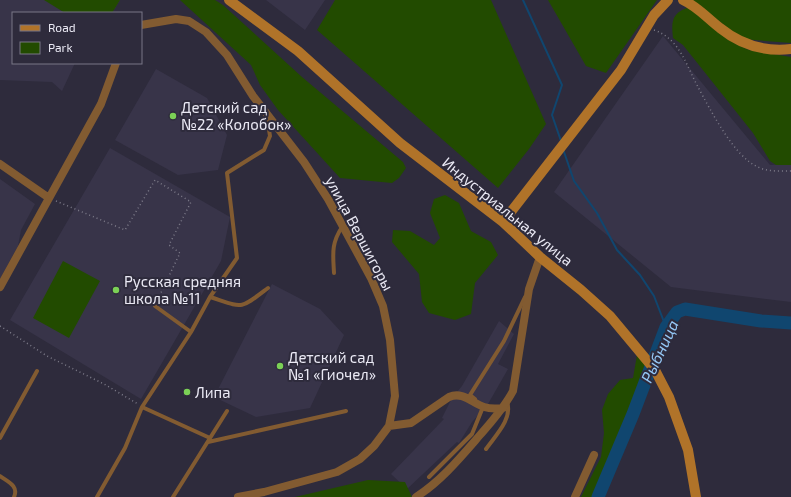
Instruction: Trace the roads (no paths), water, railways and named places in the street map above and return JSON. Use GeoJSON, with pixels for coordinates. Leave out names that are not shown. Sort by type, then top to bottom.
{"type":"FeatureCollection","features":[{"type":"Feature","properties":{"kind":"main road","name":"Индустриальная улица"},"geometry":{"type":"LineString","coordinates":[[229,0],[298,51],[400,143],[503,222],[540,256],[595,302],[615,322],[655,370],[679,421],[688,450],[696,497]]}},
{"type":"Feature","properties":{"kind":"main road"},"geometry":{"type":"LineString","coordinates":[[503,222],[621,70],[654,15],[668,0]]}},
{"type":"Feature","properties":{"kind":"main road"},"geometry":{"type":"LineString","coordinates":[[683,0],[696,6],[720,29],[748,46],[778,51],[791,49]]}},
{"type":"Feature","properties":{"kind":"street","name":"улица Вершигоры"},"geometry":{"type":"LineString","coordinates":[[142,25],[176,19],[189,21],[199,26],[227,55],[253,96],[304,162],[328,199],[371,278],[383,306],[390,340],[395,374],[395,396],[389,426],[374,446],[360,459],[337,472],[264,492],[238,497]]}},
{"type":"Feature","properties":{"kind":"street"},"geometry":{"type":"LineString","coordinates":[[0,287],[101,104],[116,64]]}},
{"type":"Feature","properties":{"kind":"street"},"geometry":{"type":"LineString","coordinates":[[0,164],[49,198]]}},
{"type":"Feature","properties":{"kind":"street"},"geometry":{"type":"LineString","coordinates":[[416,497],[432,486],[448,471],[505,405],[513,391],[529,290],[540,256]]}},
{"type":"Feature","properties":{"kind":"street"},"geometry":{"type":"LineString","coordinates":[[389,426],[411,423],[452,395],[461,395],[483,407],[505,405]]}},
{"type":"Feature","properties":{"kind":"street"},"geometry":{"type":"LineString","coordinates":[[575,497],[594,455]]}},
{"type":"Feature","properties":{"kind":"lane"},"geometry":{"type":"LineString","coordinates":[[97,497],[125,448],[142,407],[191,332],[210,297],[236,258],[227,173],[264,150],[270,136],[266,113]]}},
{"type":"Feature","properties":{"kind":"lane"},"geometry":{"type":"LineString","coordinates":[[334,273],[333,249],[335,238],[342,227]]}},
{"type":"Feature","properties":{"kind":"lane"},"geometry":{"type":"LineString","coordinates":[[210,297],[240,306],[247,304],[268,288]]}},
{"type":"Feature","properties":{"kind":"lane"},"geometry":{"type":"LineString","coordinates":[[429,477],[472,434],[483,407],[470,395],[504,341],[529,290]]}},
{"type":"Feature","properties":{"kind":"lane"},"geometry":{"type":"LineString","coordinates":[[155,306],[191,332]]}},
{"type":"Feature","properties":{"kind":"lane"},"geometry":{"type":"LineString","coordinates":[[0,438],[36,370]]}},
{"type":"Feature","properties":{"kind":"lane"},"geometry":{"type":"LineString","coordinates":[[486,449],[508,418],[510,409],[505,405]]}},
{"type":"Feature","properties":{"kind":"lane"},"geometry":{"type":"LineString","coordinates":[[142,407],[209,440],[346,411]]}},
{"type":"Feature","properties":{"kind":"lane"},"geometry":{"type":"LineString","coordinates":[[173,497],[227,412]]}},
{"type":"Feature","properties":{"kind":"lane"},"geometry":{"type":"LineString","coordinates":[[0,476],[14,486],[16,491],[14,497]]}},
{"type":"Feature","properties":{"kind":"waterway"},"geometry":{"type":"LineString","coordinates":[[523,0],[562,85],[552,115],[561,141]]}},
{"type":"Feature","properties":{"kind":"waterway"},"geometry":{"type":"LineString","coordinates":[[563,149],[574,181],[597,213],[617,250],[640,275],[654,296],[666,327]]}},
{"type":"Feature","properties":{"kind":"waterway","name":"Рыбница"},"geometry":{"type":"LineString","coordinates":[[598,497],[633,414],[666,327],[677,312],[685,309],[761,321],[791,323]]}},
{"type":"Feature","properties":{"kind":"place","name":"Детский сад №22 «Колобок»"},"geometry":{"type":"Point","coordinates":[173,116]}},
{"type":"Feature","properties":{"kind":"place","name":"Русская средняя школа №11"},"geometry":{"type":"Point","coordinates":[116,290]}},
{"type":"Feature","properties":{"kind":"place","name":"Детский сад №1 «Гиочел»"},"geometry":{"type":"Point","coordinates":[280,366]}},
{"type":"Feature","properties":{"kind":"place","name":"Липа"},"geometry":{"type":"Point","coordinates":[187,392]}}]}
